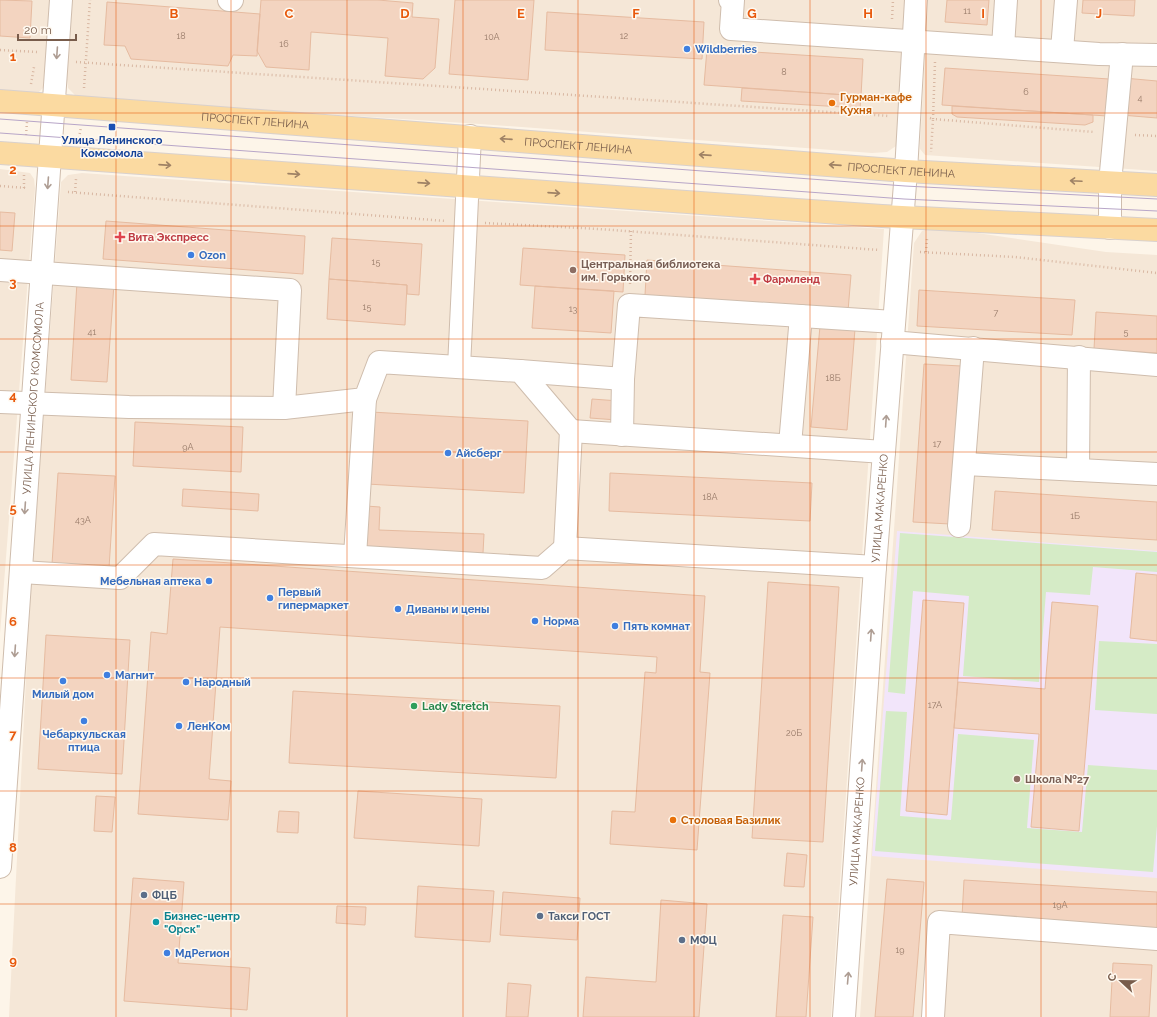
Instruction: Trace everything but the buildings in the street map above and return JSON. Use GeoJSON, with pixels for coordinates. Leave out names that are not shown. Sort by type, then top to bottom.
{"type":"FeatureCollection","features":[{"type":"Feature","properties":{"kind":"main road","name":"ПРОСПЕКТ ЛЕНИНА"},"geometry":{"type":"LineString","coordinates":[[0,101],[470,136],[906,171],[1157,185]]}},
{"type":"Feature","properties":{"kind":"main road"},"geometry":{"type":"LineString","coordinates":[[0,153],[469,187],[902,216],[1157,230]]}},
{"type":"Feature","properties":{"kind":"street","name":"УЛИЦА ЛЕНИНСКОГО КОМСОМОЛА"},"geometry":{"type":"LineString","coordinates":[[0,867],[9,598],[21,572],[60,0]]}},
{"type":"Feature","properties":{"kind":"street"},"geometry":{"type":"LineString","coordinates":[[732,0],[731,29],[1003,47],[1157,55]]}},
{"type":"Feature","properties":{"kind":"street","name":"УЛИЦА МАКАРЕНКО"},"geometry":{"type":"LineString","coordinates":[[844,1017],[875,567],[910,116],[916,0]]}},
{"type":"Feature","properties":{"kind":"street"},"geometry":{"type":"LineString","coordinates":[[1003,47],[1006,0]]}},
{"type":"Feature","properties":{"kind":"street"},"geometry":{"type":"LineString","coordinates":[[1062,50],[1066,0]]}},
{"type":"Feature","properties":{"kind":"street"},"geometry":{"type":"LineString","coordinates":[[1110,228],[1110,183],[1122,54]]}},
{"type":"Feature","properties":{"kind":"street"},"geometry":{"type":"LineString","coordinates":[[459,368],[469,187],[470,136]]}},
{"type":"Feature","properties":{"kind":"street"},"geometry":{"type":"LineString","coordinates":[[0,270],[290,290],[284,408]]}},
{"type":"Feature","properties":{"kind":"street"},"geometry":{"type":"LineString","coordinates":[[622,435],[623,379],[629,305],[801,316],[973,348],[1157,365]]}},
{"type":"Feature","properties":{"kind":"street"},"geometry":{"type":"LineString","coordinates":[[790,445],[801,316]]}},
{"type":"Feature","properties":{"kind":"street"},"geometry":{"type":"LineString","coordinates":[[959,526],[973,348]]}},
{"type":"Feature","properties":{"kind":"street"},"geometry":{"type":"LineString","coordinates":[[1078,470],[1079,357]]}},
{"type":"Feature","properties":{"kind":"street"},"geometry":{"type":"LineString","coordinates":[[355,556],[364,399],[379,362],[623,379]]}},
{"type":"Feature","properties":{"kind":"street"},"geometry":{"type":"LineString","coordinates":[[520,372],[571,431],[565,548]]}},
{"type":"Feature","properties":{"kind":"street"},"geometry":{"type":"LineString","coordinates":[[0,402],[129,407],[284,408],[364,399]]}},
{"type":"Feature","properties":{"kind":"street"},"geometry":{"type":"LineString","coordinates":[[571,431],[884,452]]}},
{"type":"Feature","properties":{"kind":"street"},"geometry":{"type":"LineString","coordinates":[[965,464],[1157,474]]}},
{"type":"Feature","properties":{"kind":"street"},"geometry":{"type":"LineString","coordinates":[[21,572],[120,578],[154,544],[542,568],[565,548],[875,567]]}},
{"type":"Feature","properties":{"kind":"street"},"geometry":{"type":"LineString","coordinates":[[933,1017],[939,922],[1157,939]]}},
{"type":"Feature","properties":{"kind":"path"},"geometry":{"type":"LineString","coordinates":[[0,50],[36,52],[56,61],[858,114],[910,116]]}},
{"type":"Feature","properties":{"kind":"path"},"geometry":{"type":"LineString","coordinates":[[933,119],[1114,134],[1157,136]]}},
{"type":"Feature","properties":{"kind":"path"},"geometry":{"type":"LineString","coordinates":[[0,186],[467,222],[632,231],[899,251],[1015,257],[1157,273]]}},
{"type":"Feature","properties":{"kind":"path"},"geometry":{"type":"LineString","coordinates":[[629,305],[632,231]]}},
{"type":"Feature","properties":{"kind":"shaded area"},"geometry":{"type":"Polygon","coordinates":[[[0,0],[55,0],[49,77],[43,88],[35,96],[0,94],[0,0]]]}},
{"type":"Feature","properties":{"kind":"shaded area"},"geometry":{"type":"Polygon","coordinates":[[[71,0],[908,0],[900,137],[896,146],[887,152],[872,153],[480,124],[78,98],[68,88],[66,71],[71,0]]]}},
{"type":"Feature","properties":{"kind":"shaded area"},"geometry":{"type":"Polygon","coordinates":[[[928,0],[1157,0],[1157,171],[925,155],[920,149],[920,144],[928,0]]]}},
{"type":"Feature","properties":{"kind":"shaded area"},"geometry":{"type":"Polygon","coordinates":[[[0,169],[30,173],[34,179],[35,188],[0,634],[0,169]]]}},
{"type":"Feature","properties":{"kind":"shaded area"},"geometry":{"type":"Polygon","coordinates":[[[82,173],[884,229],[831,1017],[9,1017],[30,599],[61,182],[68,175],[82,173]]]}},
{"type":"Feature","properties":{"kind":"shaded area"},"geometry":{"type":"Polygon","coordinates":[[[936,227],[1106,252],[1157,255],[1157,1017],[860,1017],[914,243],[922,231],[936,227]]]}},
{"type":"Feature","properties":{"kind":"shaded area","name":"Школа №27"},"geometry":{"type":"Polygon","coordinates":[[[897,531],[1157,551],[1157,878],[872,856],[897,531]]]}},
{"type":"Feature","properties":{"kind":"green space"},"geometry":{"type":"Polygon","coordinates":[[[900,533],[1157,552],[1157,572],[1093,567],[1090,595],[1046,592],[1039,682],[963,676],[969,596],[913,591],[905,694],[888,692],[900,533]]]}},
{"type":"Feature","properties":{"kind":"green space"},"geometry":{"type":"Polygon","coordinates":[[[1099,641],[1157,644],[1157,714],[1095,710],[1099,641]]]}},
{"type":"Feature","properties":{"kind":"green space"},"geometry":{"type":"Polygon","coordinates":[[[886,711],[907,712],[900,816],[951,820],[958,734],[1034,740],[1027,828],[1082,832],[1088,765],[1157,770],[1157,826],[1153,872],[875,851],[886,711]]]}},
{"type":"Feature","properties":{"kind":"tram line"},"geometry":{"type":"LineString","coordinates":[[0,119],[905,186],[1157,199]]}},
{"type":"Feature","properties":{"kind":"tram line"},"geometry":{"type":"LineString","coordinates":[[0,133],[904,199],[1157,211]]}},
{"type":"Feature","properties":{"kind":"place","name":"Wildberries"},"geometry":{"type":"Point","coordinates":[687,49]}},
{"type":"Feature","properties":{"kind":"place","name":"Гурман-кафе Кухня"},"geometry":{"type":"Point","coordinates":[832,103]}},
{"type":"Feature","properties":{"kind":"place","name":"Улица Ленинского Комсомола"},"geometry":{"type":"Point","coordinates":[112,127]}},
{"type":"Feature","properties":{"kind":"place","name":"Вита Экспресс"},"geometry":{"type":"Point","coordinates":[120,237]}},
{"type":"Feature","properties":{"kind":"place","name":"Ozon"},"geometry":{"type":"Point","coordinates":[191,255]}},
{"type":"Feature","properties":{"kind":"place","name":"Центральная библиотека им. Горького"},"geometry":{"type":"Point","coordinates":[573,270]}},
{"type":"Feature","properties":{"kind":"place","name":"Фармленд"},"geometry":{"type":"Point","coordinates":[755,279]}},
{"type":"Feature","properties":{"kind":"place","name":"Айсберг"},"geometry":{"type":"Point","coordinates":[448,453]}},
{"type":"Feature","properties":{"kind":"place","name":"Мебельная аптека"},"geometry":{"type":"Point","coordinates":[209,581]}},
{"type":"Feature","properties":{"kind":"place","name":"Первый гипермаркет"},"geometry":{"type":"Point","coordinates":[270,598]}},
{"type":"Feature","properties":{"kind":"place","name":"Диваны и цены"},"geometry":{"type":"Point","coordinates":[398,609]}},
{"type":"Feature","properties":{"kind":"place","name":"Норма"},"geometry":{"type":"Point","coordinates":[535,621]}},
{"type":"Feature","properties":{"kind":"place","name":"Пять комнат"},"geometry":{"type":"Point","coordinates":[615,626]}},
{"type":"Feature","properties":{"kind":"place","name":"Магнит"},"geometry":{"type":"Point","coordinates":[107,675]}},
{"type":"Feature","properties":{"kind":"place","name":"Милый дом"},"geometry":{"type":"Point","coordinates":[63,681]}},
{"type":"Feature","properties":{"kind":"place","name":"Народный"},"geometry":{"type":"Point","coordinates":[186,682]}},
{"type":"Feature","properties":{"kind":"place","name":"Lady Stretch"},"geometry":{"type":"Point","coordinates":[414,706]}},
{"type":"Feature","properties":{"kind":"place","name":"Чебаркульская птица"},"geometry":{"type":"Point","coordinates":[84,721]}},
{"type":"Feature","properties":{"kind":"place","name":"ЛенКом"},"geometry":{"type":"Point","coordinates":[179,726]}},
{"type":"Feature","properties":{"kind":"place","name":"Школа №27"},"geometry":{"type":"Point","coordinates":[1017,779]}},
{"type":"Feature","properties":{"kind":"place","name":"Столовая Базилик"},"geometry":{"type":"Point","coordinates":[673,820]}},
{"type":"Feature","properties":{"kind":"place","name":"ФЦБ"},"geometry":{"type":"Point","coordinates":[144,895]}},
{"type":"Feature","properties":{"kind":"place","name":"Такси ГОСТ"},"geometry":{"type":"Point","coordinates":[540,916]}},
{"type":"Feature","properties":{"kind":"place","name":"Бизнес-центр \"Орск\""},"geometry":{"type":"Point","coordinates":[156,922]}},
{"type":"Feature","properties":{"kind":"place","name":"МФЦ"},"geometry":{"type":"Point","coordinates":[682,940]}},
{"type":"Feature","properties":{"kind":"place","name":"МдРегион"},"geometry":{"type":"Point","coordinates":[167,953]}}]}
